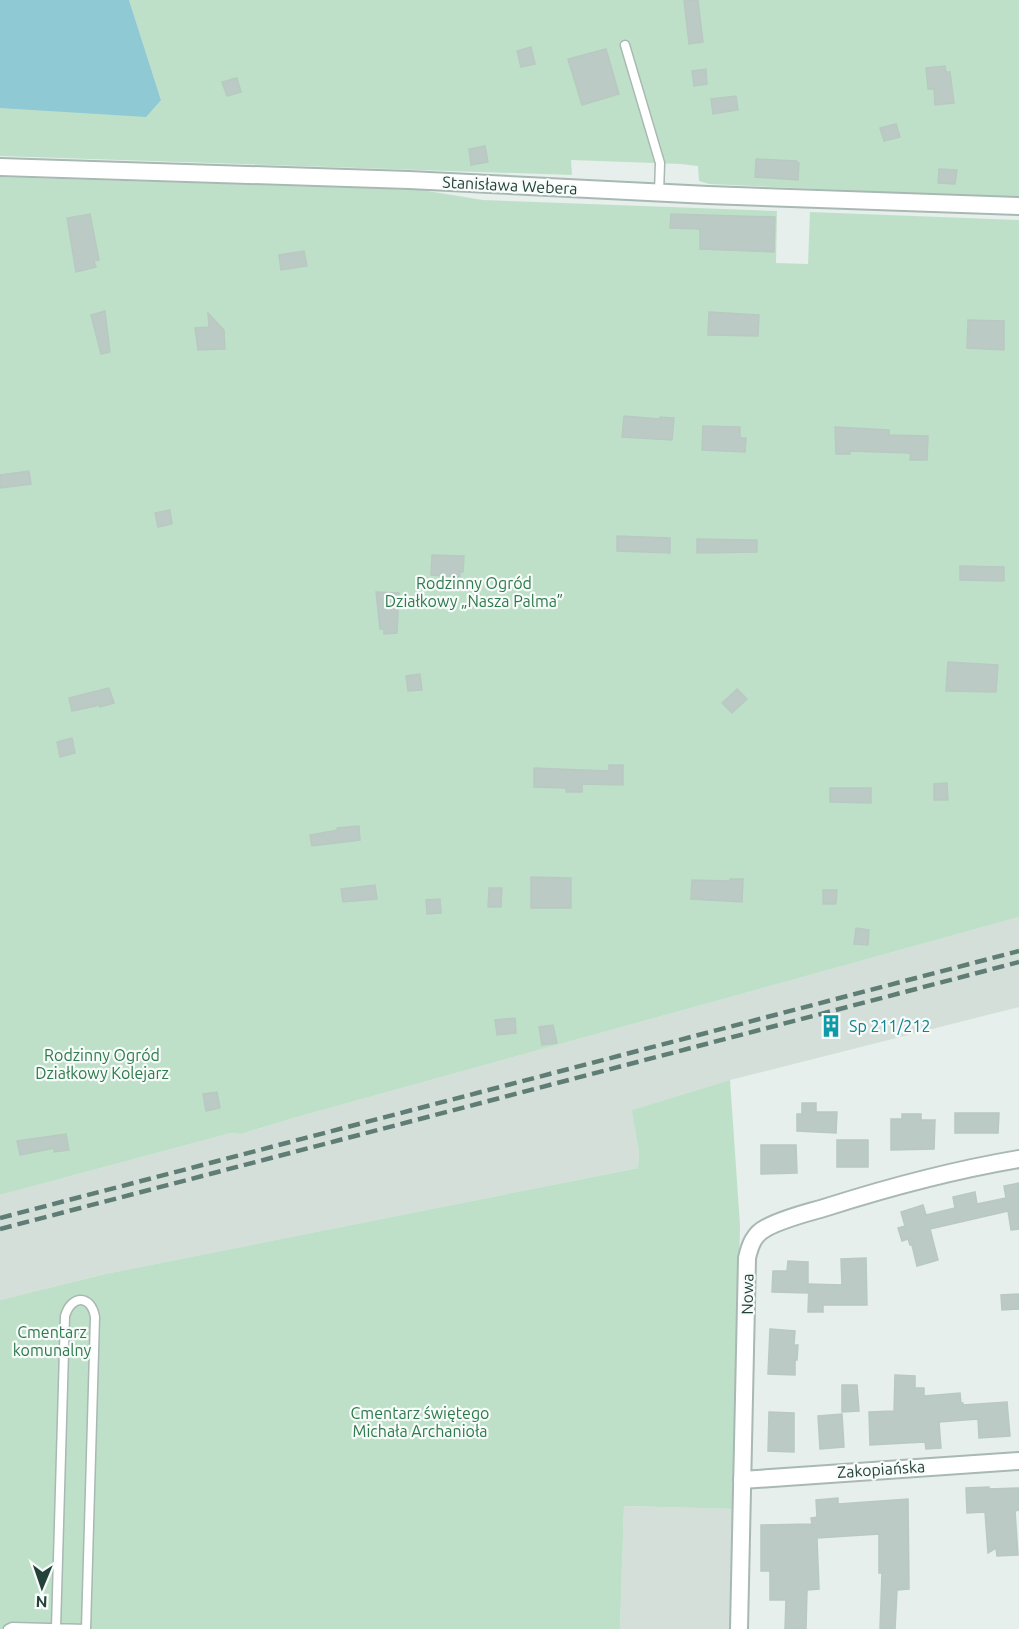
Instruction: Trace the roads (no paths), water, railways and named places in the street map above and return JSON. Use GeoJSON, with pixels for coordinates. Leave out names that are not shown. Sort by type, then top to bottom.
{"type":"FeatureCollection","features":[{"type":"Feature","properties":{"kind":"street","name":"Stanisława Webera"},"geometry":{"type":"LineString","coordinates":[[0,167],[409,180],[659,193],[1019,206]]}},
{"type":"Feature","properties":{"kind":"street","name":"Nowa"},"geometry":{"type":"LineString","coordinates":[[739,1629],[749,1246],[755,1236],[765,1228],[785,1221],[897,1186],[1019,1159]]}},
{"type":"Feature","properties":{"kind":"street","name":"Zakopiańska"},"geometry":{"type":"LineString","coordinates":[[742,1480],[1019,1461]]}},
{"type":"Feature","properties":{"kind":"lane"},"geometry":{"type":"LineString","coordinates":[[625,45],[660,163],[659,193]]}},
{"type":"Feature","properties":{"kind":"lane"},"geometry":{"type":"LineString","coordinates":[[8,1629],[12,1627],[86,1629],[95,1317],[89,1302],[83,1300],[74,1302],[68,1307],[65,1316],[56,1628]]}},
{"type":"Feature","properties":{"kind":"water"},"geometry":{"type":"Polygon","coordinates":[[[0,0],[129,0],[161,100],[146,117],[0,108],[0,0]]]}},
{"type":"Feature","properties":{"kind":"railway"},"geometry":{"type":"LineString","coordinates":[[0,1218],[1019,951]]}},
{"type":"Feature","properties":{"kind":"railway"},"geometry":{"type":"LineString","coordinates":[[0,1229],[1019,962]]}},
{"type":"Feature","properties":{"kind":"place","name":"Sp 211/212"},"geometry":{"type":"Point","coordinates":[831,1026]}},
{"type":"Feature","properties":{"kind":"park label","name":"Rodzinny Ogród Działkowy „Nasza Palma”"},"geometry":{"type":"Point","coordinates":[474,592]}},
{"type":"Feature","properties":{"kind":"park label","name":"Rodzinny Ogród Działkowy Kolejarz"},"geometry":{"type":"Point","coordinates":[102,1064]}},
{"type":"Feature","properties":{"kind":"park label","name":"Cmentarz komunalny"},"geometry":{"type":"Point","coordinates":[52,1341]}},
{"type":"Feature","properties":{"kind":"park label","name":"Cmentarz świętego Michała Archanioła"},"geometry":{"type":"Point","coordinates":[420,1422]}}]}
